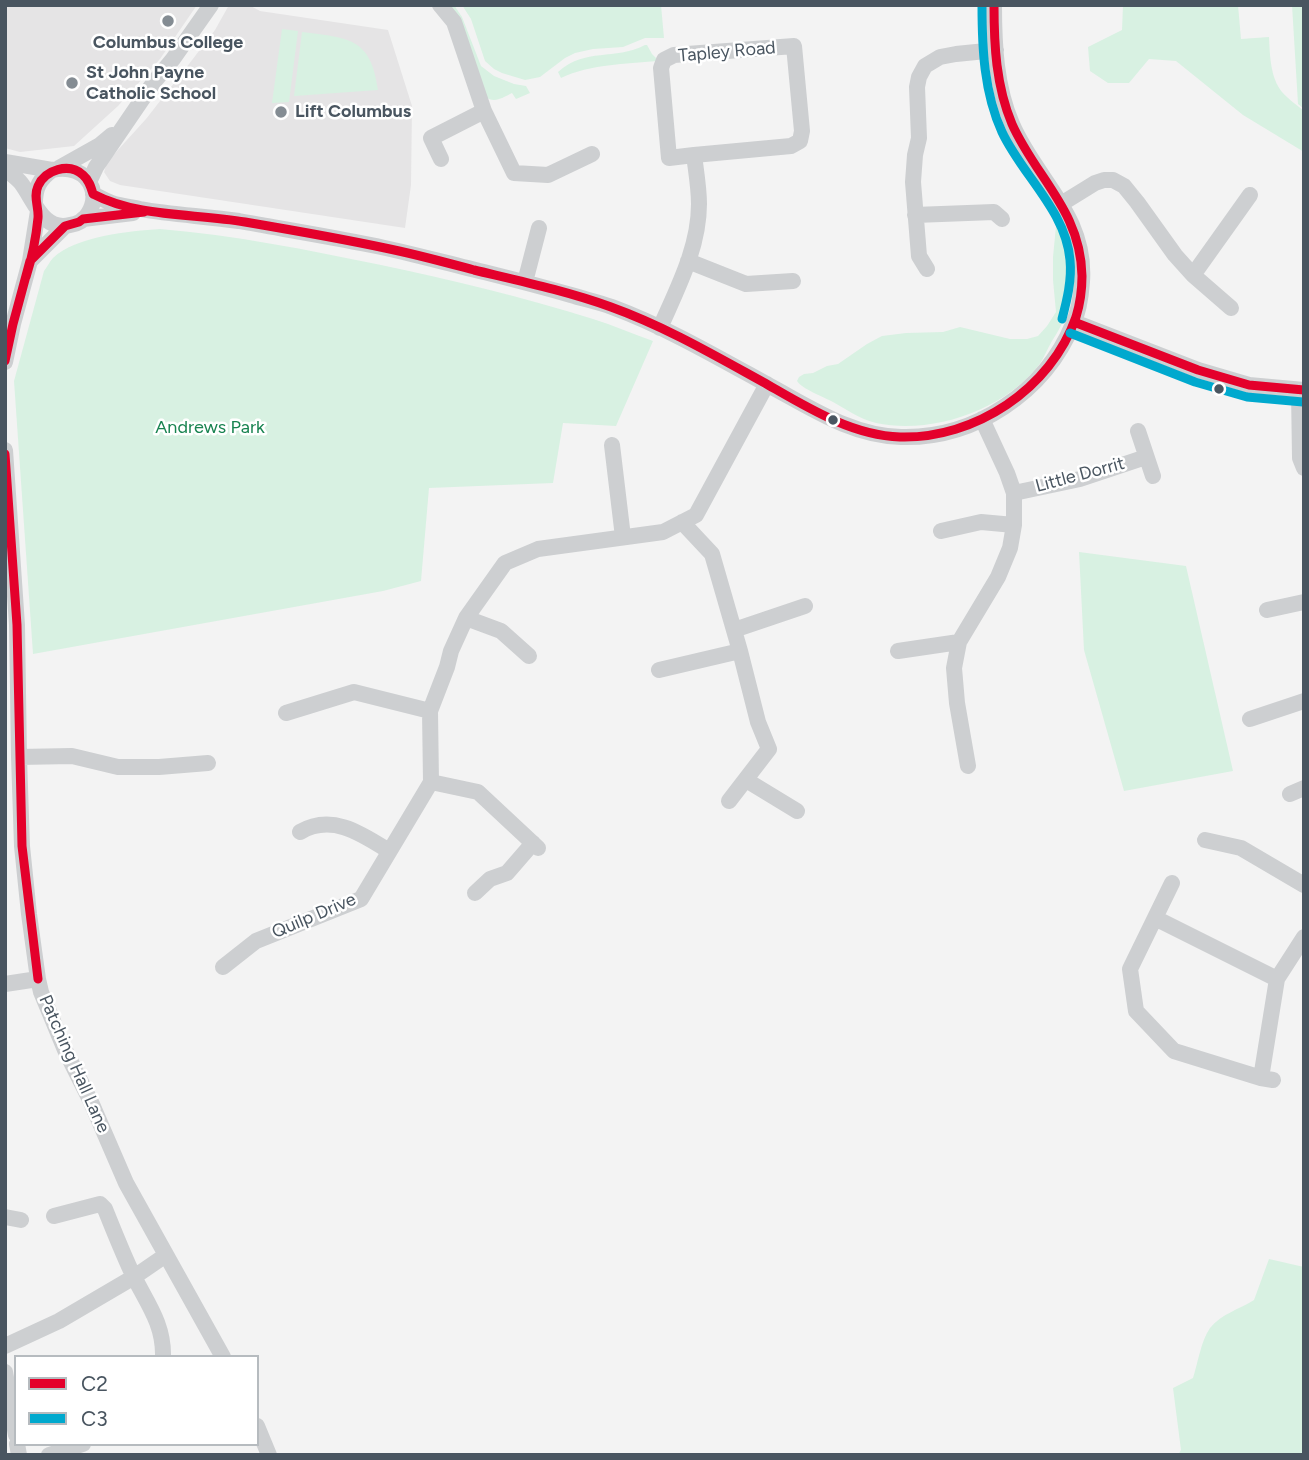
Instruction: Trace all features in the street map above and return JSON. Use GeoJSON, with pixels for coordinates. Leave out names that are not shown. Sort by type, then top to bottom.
{"type":"FeatureCollection","features":[{"type":"Feature","properties":{"kind":"street"},"geometry":{"type":"LineString","coordinates":[[30,261],[65,226],[79,222],[89,212],[93,203],[91,188],[96,167],[211,5]]}},
{"type":"Feature","properties":{"kind":"street"},"geometry":{"type":"LineString","coordinates":[[440,5],[454,22],[484,111],[514,173],[548,175],[592,154]]}},
{"type":"Feature","properties":{"kind":"street"},"geometry":{"type":"LineString","coordinates":[[5,162],[71,169],[81,173],[91,188],[113,204],[213,217],[373,245],[610,306],[660,328],[835,422],[887,436],[926,437],[956,430],[982,419],[1003,408],[1030,388],[1047,370],[1074,322],[1081,298],[1081,249],[1074,226],[1027,152],[1004,102],[996,50],[994,5]]}},
{"type":"Feature","properties":{"kind":"street","name":"Tapley Road"},"geometry":{"type":"LineString","coordinates":[[794,46],[802,131],[800,141],[791,146],[694,155],[669,158],[661,68],[664,60],[674,55],[794,46]]}},
{"type":"Feature","properties":{"kind":"street"},"geometry":{"type":"LineString","coordinates":[[927,269],[919,256],[913,182],[919,138],[919,77],[925,66],[940,57],[996,50]]}},
{"type":"Feature","properties":{"kind":"street"},"geometry":{"type":"LineString","coordinates":[[441,159],[431,138],[484,111]]}},
{"type":"Feature","properties":{"kind":"street"},"geometry":{"type":"LineString","coordinates":[[5,362],[30,261],[38,183],[44,176],[100,145],[129,119]]}},
{"type":"Feature","properties":{"kind":"street"},"geometry":{"type":"LineString","coordinates":[[660,328],[688,261],[697,230],[699,202],[694,155]]}},
{"type":"Feature","properties":{"kind":"street"},"geometry":{"type":"LineString","coordinates":[[5,169],[19,181],[49,222],[65,226]]}},
{"type":"Feature","properties":{"kind":"street"},"geometry":{"type":"LineString","coordinates":[[1061,204],[1104,180],[1113,180],[1124,186],[1175,255],[1193,275],[1231,308]]}},
{"type":"Feature","properties":{"kind":"street"},"geometry":{"type":"LineString","coordinates":[[1193,275],[1250,195]]}},
{"type":"Feature","properties":{"kind":"street"},"geometry":{"type":"LineString","coordinates":[[83,219],[153,211]]}},
{"type":"Feature","properties":{"kind":"street"},"geometry":{"type":"LineString","coordinates":[[915,215],[994,212],[1002,219]]}},
{"type":"Feature","properties":{"kind":"street"},"geometry":{"type":"LineString","coordinates":[[525,282],[539,228]]}},
{"type":"Feature","properties":{"kind":"street"},"geometry":{"type":"LineString","coordinates":[[688,261],[746,284],[793,281]]}},
{"type":"Feature","properties":{"kind":"street"},"geometry":{"type":"LineString","coordinates":[[1074,322],[1198,370],[1250,385],[1301,390],[1300,458],[1304,468]]}},
{"type":"Feature","properties":{"kind":"street"},"geometry":{"type":"LineString","coordinates":[[475,893],[490,879],[507,873],[535,846],[478,792],[431,782],[430,711],[466,618],[505,563],[538,549],[663,532],[696,515],[767,384]]}},
{"type":"Feature","properties":{"kind":"street"},"geometry":{"type":"LineString","coordinates":[[968,766],[954,668],[959,642],[998,577],[1010,548],[1014,525],[1014,493],[982,419]]}},
{"type":"Feature","properties":{"kind":"street","name":"Little Dorrit"},"geometry":{"type":"LineString","coordinates":[[1138,432],[1153,476]]}},
{"type":"Feature","properties":{"kind":"street"},"geometry":{"type":"LineString","coordinates":[[612,445],[623,537]]}},
{"type":"Feature","properties":{"kind":"street","name":"Patching Hall Lane"},"geometry":{"type":"LineString","coordinates":[[5,450],[17,625],[22,846],[41,992],[126,1183],[222,1355]]}},
{"type":"Feature","properties":{"kind":"street","name":"Little Dorrit"},"geometry":{"type":"LineString","coordinates":[[1014,493],[1080,479],[1146,457]]}},
{"type":"Feature","properties":{"kind":"street"},"geometry":{"type":"LineString","coordinates":[[682,522],[712,554],[758,722],[769,749],[729,801]]}},
{"type":"Feature","properties":{"kind":"street"},"geometry":{"type":"LineString","coordinates":[[941,531],[981,522],[1014,525]]}},
{"type":"Feature","properties":{"kind":"street"},"geometry":{"type":"LineString","coordinates":[[1268,610],[1304,603]]}},
{"type":"Feature","properties":{"kind":"street"},"geometry":{"type":"LineString","coordinates":[[734,630],[805,606]]}},
{"type":"Feature","properties":{"kind":"street"},"geometry":{"type":"LineString","coordinates":[[466,618],[501,631],[529,656]]}},
{"type":"Feature","properties":{"kind":"street"},"geometry":{"type":"LineString","coordinates":[[898,651],[959,642]]}},
{"type":"Feature","properties":{"kind":"street"},"geometry":{"type":"LineString","coordinates":[[659,670],[740,652]]}},
{"type":"Feature","properties":{"kind":"street"},"geometry":{"type":"LineString","coordinates":[[286,713],[354,692],[430,711]]}},
{"type":"Feature","properties":{"kind":"street"},"geometry":{"type":"LineString","coordinates":[[1250,719],[1304,701]]}},
{"type":"Feature","properties":{"kind":"street"},"geometry":{"type":"LineString","coordinates":[[19,757],[72,756],[118,767],[208,763]]}},
{"type":"Feature","properties":{"kind":"street"},"geometry":{"type":"LineString","coordinates":[[746,780],[797,811]]}},
{"type":"Feature","properties":{"kind":"street","name":"Quilp Drive"},"geometry":{"type":"LineString","coordinates":[[223,967],[256,941],[360,899],[431,782]]}},
{"type":"Feature","properties":{"kind":"street"},"geometry":{"type":"LineString","coordinates":[[300,832],[322,824],[337,824],[351,828],[389,852]]}},
{"type":"Feature","properties":{"kind":"street"},"geometry":{"type":"LineString","coordinates":[[1205,840],[1241,848],[1304,885]]}},
{"type":"Feature","properties":{"kind":"street"},"geometry":{"type":"LineString","coordinates":[[1172,883],[1130,969],[1136,1011],[1174,1051],[1267,1079],[1277,979],[1304,937]]}},
{"type":"Feature","properties":{"kind":"street"},"geometry":{"type":"LineString","coordinates":[[1155,918],[1277,979]]}},
{"type":"Feature","properties":{"kind":"street"},"geometry":{"type":"LineString","coordinates":[[5,984],[38,979]]}},
{"type":"Feature","properties":{"kind":"street"},"geometry":{"type":"LineString","coordinates":[[54,1216],[100,1204],[105,1209],[134,1277],[152,1308],[163,1342],[163,1355]]}},
{"type":"Feature","properties":{"kind":"street"},"geometry":{"type":"LineString","coordinates":[[5,1346],[59,1321],[166,1255]]}},
{"type":"Feature","properties":{"kind":"street"},"geometry":{"type":"LineString","coordinates":[[5,1372],[14,1424]]}},
{"type":"Feature","properties":{"kind":"street"},"geometry":{"type":"LineString","coordinates":[[259,1430],[270,1455]]}},
{"type":"Feature","properties":{"kind":"street"},"geometry":{"type":"LineString","coordinates":[[49,1455],[77,1446]]}},
{"type":"Feature","properties":{"kind":"shaded area","name":"St John Payne Catholic School"},"geometry":{"type":"Polygon","coordinates":[[[5,5],[197,5],[160,59],[118,106],[74,146],[20,152],[5,148],[5,5]]]}},
{"type":"Feature","properties":{"kind":"shaded area","name":"Lift Columbus"},"geometry":{"type":"Polygon","coordinates":[[[229,5],[249,5],[260,11],[388,30],[412,106],[411,185],[405,228],[120,185],[110,181],[104,172],[107,162],[146,119],[189,64],[215,30],[229,5]]]}},
{"type":"Feature","properties":{"kind":"green space"},"geometry":{"type":"Polygon","coordinates":[[[448,5],[454,5],[462,17],[481,66],[494,76],[526,86],[530,93],[516,99],[512,93],[495,100],[484,96],[448,5]]]}},
{"type":"Feature","properties":{"kind":"green space"},"geometry":{"type":"Polygon","coordinates":[[[462,5],[661,5],[664,38],[645,38],[623,47],[575,53],[540,77],[525,80],[502,73],[485,61],[471,19],[462,5]]]}},
{"type":"Feature","properties":{"kind":"green space"},"geometry":{"type":"Polygon","coordinates":[[[1123,5],[1238,5],[1241,39],[1269,37],[1275,80],[1284,95],[1304,111],[1304,152],[1243,115],[1176,61],[1149,59],[1129,83],[1108,83],[1090,71],[1088,47],[1122,30],[1123,5]]]}},
{"type":"Feature","properties":{"kind":"green space"},"geometry":{"type":"Polygon","coordinates":[[[1292,5],[1304,5],[1304,109],[1298,104],[1292,5]]]}},
{"type":"Feature","properties":{"kind":"green space"},"geometry":{"type":"Polygon","coordinates":[[[282,29],[298,31],[289,102],[272,103],[282,29]]]}},
{"type":"Feature","properties":{"kind":"green space"},"geometry":{"type":"Polygon","coordinates":[[[302,32],[332,36],[355,43],[370,59],[378,90],[294,96],[302,32]]]}},
{"type":"Feature","properties":{"kind":"green space"},"geometry":{"type":"Polygon","coordinates":[[[645,45],[657,61],[596,67],[561,78],[558,72],[579,59],[634,50],[645,45]]]}},
{"type":"Feature","properties":{"kind":"green space"},"geometry":{"type":"Polygon","coordinates":[[[1057,216],[1067,232],[1072,248],[1072,295],[1061,326],[1041,362],[1007,395],[987,406],[943,422],[898,426],[864,419],[808,390],[797,381],[804,374],[838,364],[882,336],[943,332],[960,327],[1010,339],[1038,336],[1056,312],[1053,257],[1057,216]]]}},
{"type":"Feature","properties":{"kind":"green space","name":"Andrews Park"},"geometry":{"type":"Polygon","coordinates":[[[160,229],[271,244],[435,277],[567,311],[653,341],[616,426],[563,423],[553,483],[429,488],[421,581],[383,591],[33,654],[14,381],[44,271],[53,258],[75,244],[104,236],[160,229]]]}},
{"type":"Feature","properties":{"kind":"green space"},"geometry":{"type":"Polygon","coordinates":[[[1079,552],[1186,566],[1233,771],[1124,791],[1084,650],[1079,552]]]}},
{"type":"Feature","properties":{"kind":"green space"},"geometry":{"type":"Polygon","coordinates":[[[1269,1259],[1304,1267],[1304,1455],[1178,1455],[1181,1450],[1173,1388],[1193,1378],[1202,1345],[1214,1323],[1254,1300],[1269,1259]]]}},
{"type":"Feature","properties":{"kind":"transit line","name":"C3"},"geometry":{"type":"LineString","coordinates":[[982,5],[985,70],[996,117],[1010,148],[1052,209],[1067,242],[1070,275],[1062,319]]}},
{"type":"Feature","properties":{"kind":"transit line","name":"C2"},"geometry":{"type":"LineString","coordinates":[[93,194],[111,202],[148,211],[226,219],[396,250],[578,296],[669,332],[828,418],[881,435],[928,435],[956,429],[982,419],[1007,405],[1029,387],[1064,343],[1076,317],[1080,297],[1080,253],[1074,232],[1056,196],[1012,124],[1002,95],[997,65],[994,5]]}},
{"type":"Feature","properties":{"kind":"transit line","name":"C2"},"geometry":{"type":"LineString","coordinates":[[26,277],[37,225],[36,198],[41,180],[52,172],[71,169],[85,177],[93,194]]}},
{"type":"Feature","properties":{"kind":"transit line","name":"C2"},"geometry":{"type":"LineString","coordinates":[[5,361],[30,261],[65,226],[83,219],[144,212]]}},
{"type":"Feature","properties":{"kind":"transit line","name":"C2"},"geometry":{"type":"LineString","coordinates":[[1074,322],[1198,370],[1249,385],[1304,390]]}},
{"type":"Feature","properties":{"kind":"transit line","name":"C3"},"geometry":{"type":"LineString","coordinates":[[1070,333],[1195,382],[1247,397],[1303,402]]}},
{"type":"Feature","properties":{"kind":"transit line","name":"C2"},"geometry":{"type":"LineString","coordinates":[[5,454],[17,625],[22,846],[38,979]]}},
{"type":"Feature","properties":{"kind":"place","name":"Columbus College"},"geometry":{"type":"Point","coordinates":[168,21]}},
{"type":"Feature","properties":{"kind":"place","name":"St John Payne Catholic School"},"geometry":{"type":"Point","coordinates":[72,83]}},
{"type":"Feature","properties":{"kind":"place","name":"Lift Columbus"},"geometry":{"type":"Point","coordinates":[281,112]}}]}
